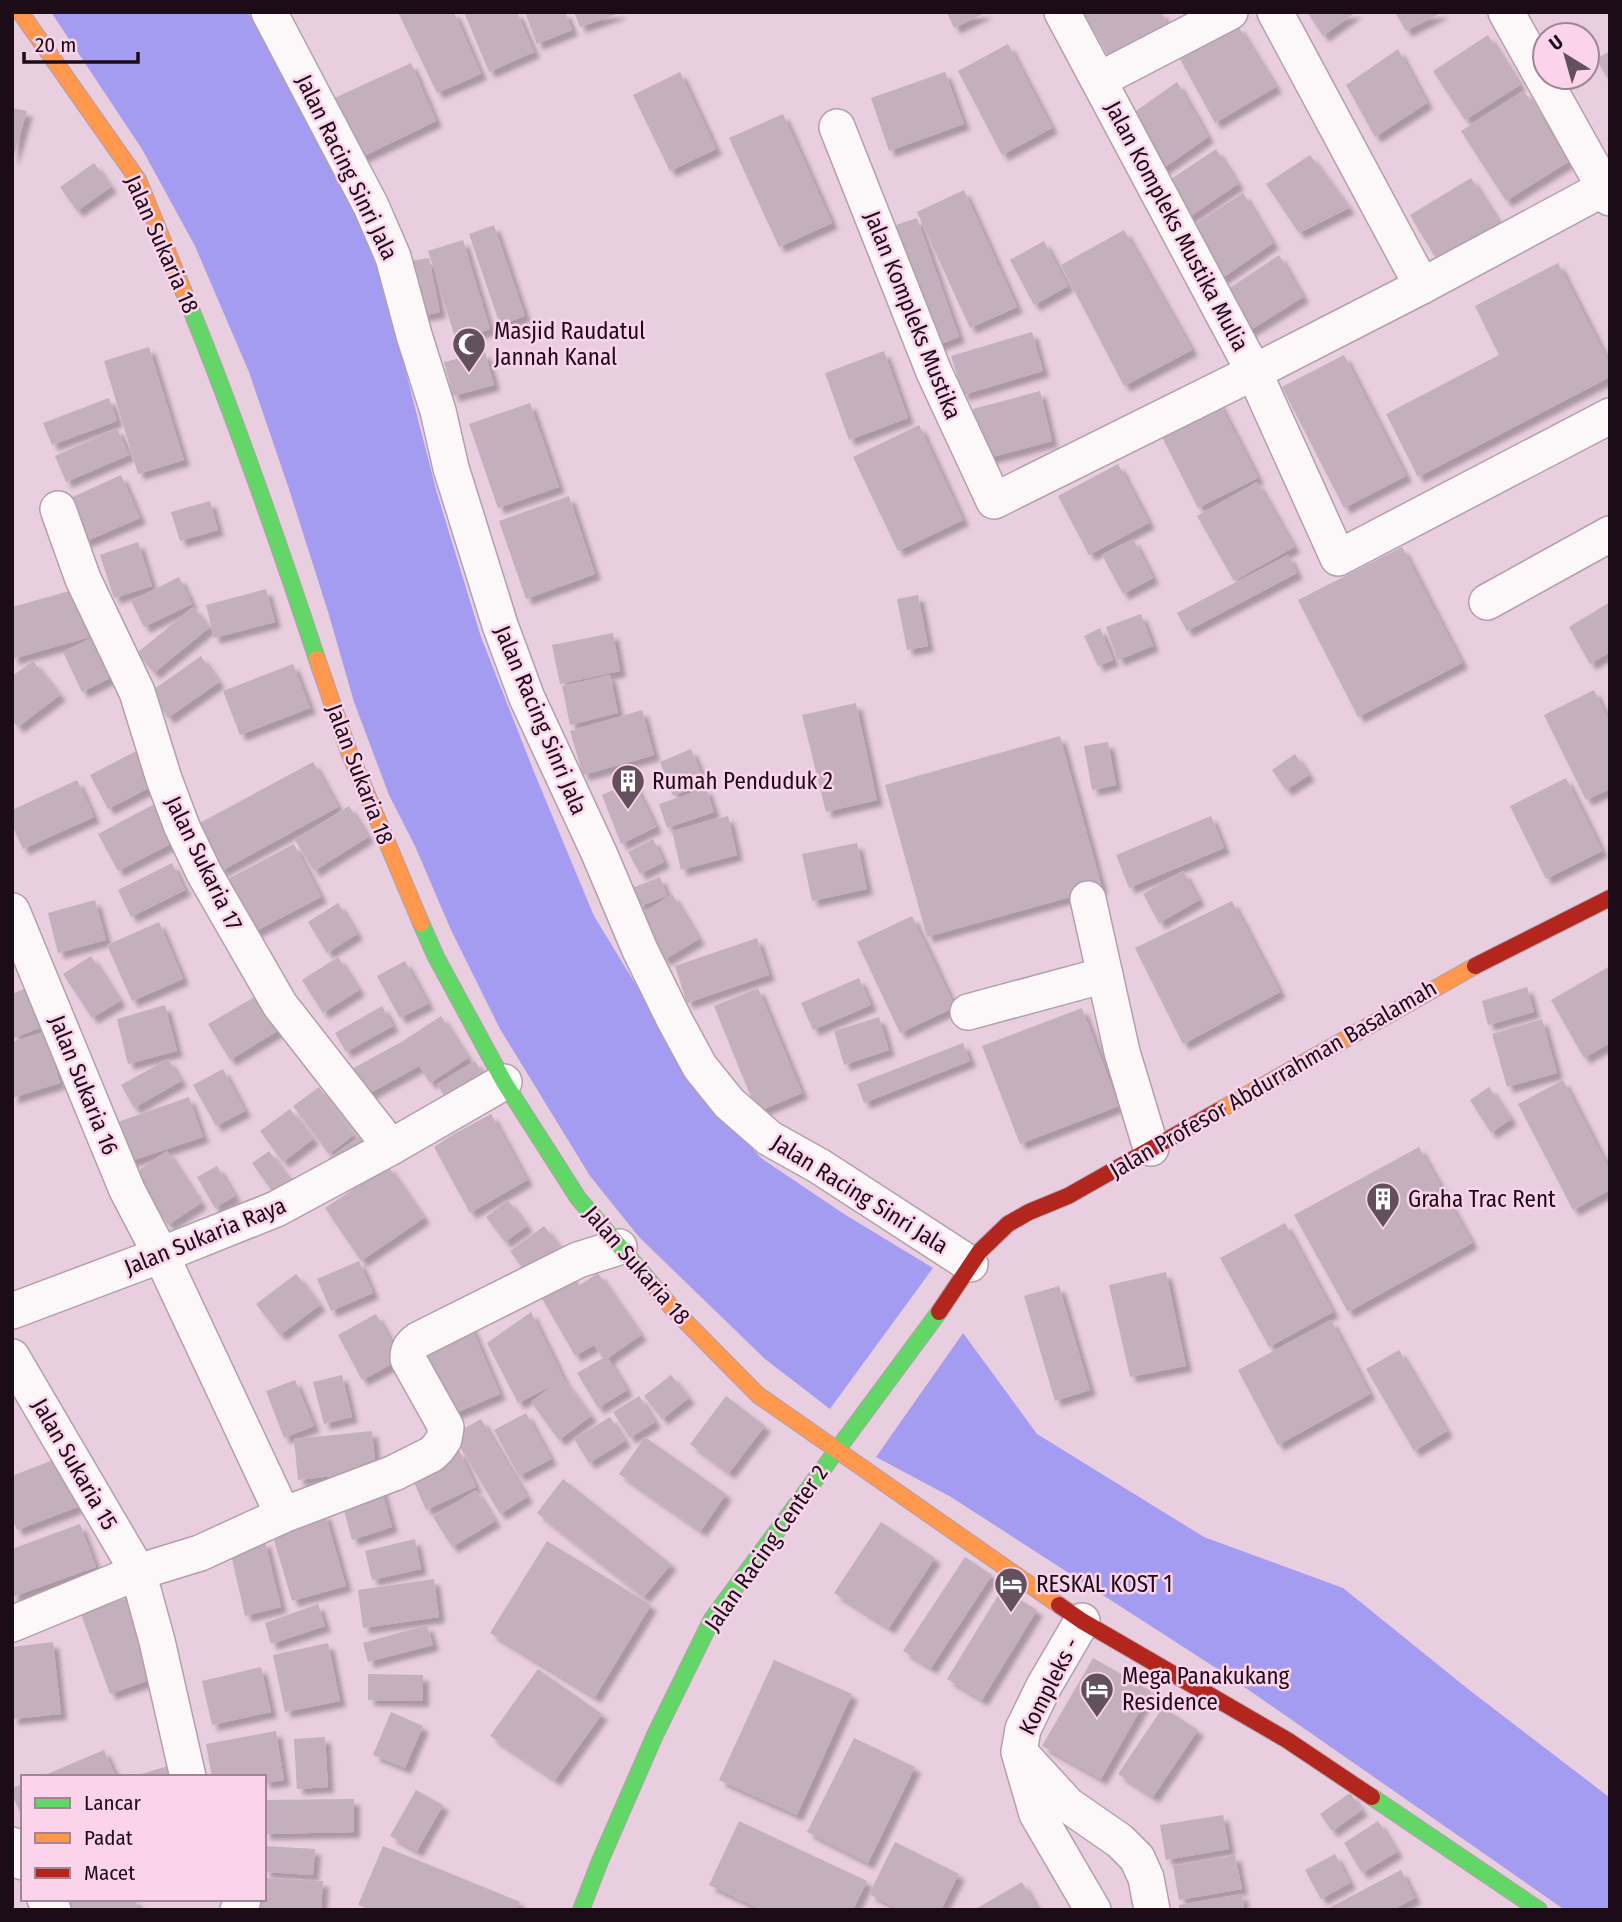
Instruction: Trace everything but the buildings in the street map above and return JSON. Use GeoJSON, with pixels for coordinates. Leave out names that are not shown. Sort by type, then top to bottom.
{"type":"FeatureCollection","features":[{"type":"Feature","properties":{"kind":"street","name":"Jalan Sukaria 18"},"geometry":{"type":"LineString","coordinates":[[20,12],[138,180],[214,367],[336,714],[436,957],[504,1082],[578,1198],[673,1308],[758,1395],[1083,1621],[1287,1740],[1539,1910]]}},
{"type":"Feature","properties":{"kind":"street","name":"Jalan Racing Sinri Jala"},"geometry":{"type":"LineString","coordinates":[[269,12],[371,206],[393,257],[438,411],[451,468],[500,625],[527,698],[599,853],[640,950],[700,1067],[729,1103],[769,1138],[819,1166],[964,1275]]}},
{"type":"Feature","properties":{"kind":"street","name":"Jalan Kompleks Mustika Mulia"},"geometry":{"type":"LineString","coordinates":[[1062,12],[1254,372],[1338,558],[1610,416]]}},
{"type":"Feature","properties":{"kind":"street","name":"Jalan Kompleks Mustika Mulia"},"geometry":{"type":"LineString","coordinates":[[1100,80],[1230,12]]}},
{"type":"Feature","properties":{"kind":"street"},"geometry":{"type":"LineString","coordinates":[[1275,12],[1422,286]]}},
{"type":"Feature","properties":{"kind":"street","name":"Jalan Kompleks Mustika Mulia"},"geometry":{"type":"LineString","coordinates":[[994,501],[1254,372],[1608,190],[1506,12]]}},
{"type":"Feature","properties":{"kind":"street","name":"Jalan Kompleks Mustika"},"geometry":{"type":"LineString","coordinates":[[837,127],[934,372],[994,501]]}},
{"type":"Feature","properties":{"kind":"street","name":"Jalan Sukaria 17"},"geometry":{"type":"LineString","coordinates":[[58,509],[83,579],[137,692],[164,779],[182,827],[204,873],[280,1005],[391,1147]]}},
{"type":"Feature","properties":{"kind":"street"},"geometry":{"type":"LineString","coordinates":[[1487,602],[1610,534]]}},
{"type":"Feature","properties":{"kind":"street","name":"Jalan Profesor Abdurrahman Basalamah"},"geometry":{"type":"LineString","coordinates":[[964,1275],[988,1243],[1010,1223],[1068,1196],[1449,979],[1610,898]]}},
{"type":"Feature","properties":{"kind":"street"},"geometry":{"type":"LineString","coordinates":[[1088,900],[1122,1052],[1151,1148]]}},
{"type":"Feature","properties":{"kind":"street","name":"Jalan Sukaria 16"},"geometry":{"type":"LineString","coordinates":[[12,911],[127,1190],[161,1255],[283,1515]]}},
{"type":"Feature","properties":{"kind":"street"},"geometry":{"type":"LineString","coordinates":[[968,1012],[1105,975]]}},
{"type":"Feature","properties":{"kind":"street","name":"Jalan Sukaria Raya"},"geometry":{"type":"LineString","coordinates":[[12,1311],[276,1209],[504,1082]]}},
{"type":"Feature","properties":{"kind":"street"},"geometry":{"type":"LineString","coordinates":[[12,1624],[138,1572],[200,1553],[283,1515],[394,1474],[432,1454],[444,1439],[446,1427],[408,1359],[411,1345],[578,1261],[619,1247]]}},
{"type":"Feature","properties":{"kind":"street","name":"Jalan Racing Center 2"},"geometry":{"type":"LineString","coordinates":[[581,1910],[655,1735],[712,1619],[964,1275]]}},
{"type":"Feature","properties":{"kind":"street","name":"Jalan Sukaria 15"},"geometry":{"type":"LineString","coordinates":[[12,1357],[138,1572],[158,1641],[188,1775]]}},
{"type":"Feature","properties":{"kind":"street","name":"Kompleks -"},"geometry":{"type":"LineString","coordinates":[[1083,1621],[1044,1686],[1023,1729],[1019,1752],[1037,1814],[1093,1910]]}},
{"type":"Feature","properties":{"kind":"street","name":"Kompleks -"},"geometry":{"type":"LineString","coordinates":[[1019,1752],[1068,1805],[1120,1841],[1137,1858],[1146,1878],[1152,1910]]}},
{"type":"Feature","properties":{"kind":"shaded area"},"geometry":{"type":"Polygon","coordinates":[[[51,12],[248,12],[342,174],[384,282],[437,493],[481,637],[594,916],[686,1067],[718,1110],[761,1158],[844,1214],[933,1268],[830,1409],[765,1359],[639,1237],[590,1176],[500,1029],[389,795],[354,702],[289,489],[249,372],[195,246],[142,149],[51,12]]]}},
{"type":"Feature","properties":{"kind":"shaded area"},"geometry":{"type":"Polygon","coordinates":[[[963,1333],[1037,1434],[1204,1537],[1343,1588],[1468,1689],[1609,1797],[1610,1910],[1565,1910],[1233,1679],[951,1497],[876,1457],[963,1333]]]}},
{"type":"Feature","properties":{"kind":"pier"},"geometry":{"type":"Polygon","coordinates":[[[935,1266],[936,1270],[833,1411],[828,1412],[935,1266]]]}},
{"type":"Feature","properties":{"kind":"pier"},"geometry":{"type":"Polygon","coordinates":[[[962,1329],[965,1330],[874,1459],[873,1454],[962,1329]]]}},
{"type":"Feature","properties":{"kind":"traffic: fast"},"geometry":{"type":"LineString","coordinates":[[183,290],[253,473],[317,659]]}},
{"type":"Feature","properties":{"kind":"traffic: fast"},"geometry":{"type":"LineString","coordinates":[[421,923],[436,957],[504,1082],[578,1198],[658,1291]]}},
{"type":"Feature","properties":{"kind":"traffic: fast"},"geometry":{"type":"LineString","coordinates":[[581,1910],[655,1735],[712,1619],[939,1312]]}},
{"type":"Feature","properties":{"kind":"traffic: fast"},"geometry":{"type":"LineString","coordinates":[[1372,1797],[1539,1910]]}},
{"type":"Feature","properties":{"kind":"traffic: slow"},"geometry":{"type":"LineString","coordinates":[[20,12],[138,180],[183,290]]}},
{"type":"Feature","properties":{"kind":"traffic: slow"},"geometry":{"type":"LineString","coordinates":[[317,659],[349,752],[421,923]]}},
{"type":"Feature","properties":{"kind":"traffic: slow"},"geometry":{"type":"LineString","coordinates":[[1218,1111],[1475,966]]}},
{"type":"Feature","properties":{"kind":"traffic: slow"},"geometry":{"type":"LineString","coordinates":[[658,1291],[758,1395],[1059,1605]]}},
{"type":"Feature","properties":{"kind":"traffic: jam"},"geometry":{"type":"LineString","coordinates":[[1475,966],[1610,898]]}},
{"type":"Feature","properties":{"kind":"traffic: jam"},"geometry":{"type":"LineString","coordinates":[[939,1312],[980,1251],[1008,1224],[1068,1196],[1218,1111]]}},
{"type":"Feature","properties":{"kind":"traffic: jam"},"geometry":{"type":"LineString","coordinates":[[1059,1605],[1287,1740],[1372,1797]]}},
{"type":"Feature","properties":{"kind":"place","name":"Masjid Raudatul Jannah Kanal"},"geometry":{"type":"Point","coordinates":[469,374]}},
{"type":"Feature","properties":{"kind":"place","name":"Rumah Penduduk 2"},"geometry":{"type":"Point","coordinates":[628,811]}},
{"type":"Feature","properties":{"kind":"place","name":"Graha Trac Rent"},"geometry":{"type":"Point","coordinates":[1383,1229]}},
{"type":"Feature","properties":{"kind":"place","name":"RESKAL KOST 1"},"geometry":{"type":"Point","coordinates":[1011,1614]}},
{"type":"Feature","properties":{"kind":"place","name":"Mega Panakukang Residence"},"geometry":{"type":"Point","coordinates":[1097,1719]}}]}
